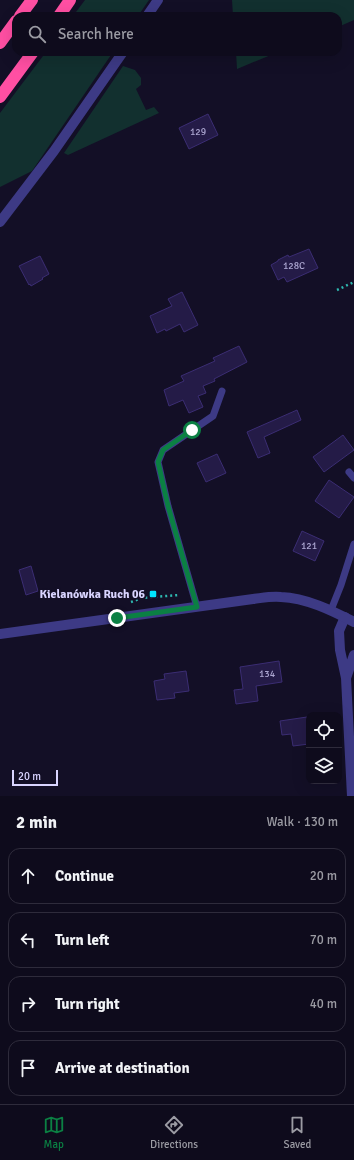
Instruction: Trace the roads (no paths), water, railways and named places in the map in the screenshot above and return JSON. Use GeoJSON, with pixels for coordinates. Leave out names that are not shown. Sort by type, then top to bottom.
{"type":"FeatureCollection","features":[{"type":"Feature","properties":{"kind":"highway"},"geometry":{"type":"LineString","coordinates":[[23,12],[32,0]]}},
{"type":"Feature","properties":{"kind":"highway"},"geometry":{"type":"LineString","coordinates":[[62,12],[70,0]]}},
{"type":"Feature","properties":{"kind":"highway"},"geometry":{"type":"LineString","coordinates":[[0,43],[12,26]]}},
{"type":"Feature","properties":{"kind":"highway"},"geometry":{"type":"LineString","coordinates":[[0,97],[29,56]]}},
{"type":"Feature","properties":{"kind":"street"},"geometry":{"type":"LineString","coordinates":[[150,12],[158,0]]}},
{"type":"Feature","properties":{"kind":"street"},"geometry":{"type":"LineString","coordinates":[[0,222],[54,151],[120,56]]}},
{"type":"Feature","properties":{"kind":"street"},"geometry":{"type":"LineString","coordinates":[[0,634],[252,599],[280,597],[300,600],[330,610],[354,622]]}},
{"type":"Feature","properties":{"kind":"street"},"geometry":{"type":"LineString","coordinates":[[344,617],[339,631],[340,650],[346,678],[352,796]]}},
{"type":"Feature","properties":{"kind":"street"},"geometry":{"type":"LineString","coordinates":[[346,678],[354,655]]}},
{"type":"Feature","properties":{"kind":"lane"},"geometry":{"type":"LineString","coordinates":[[197,607],[168,506],[158,462],[163,450],[213,416],[222,390]]}},
{"type":"Feature","properties":{"kind":"lane"},"geometry":{"type":"LineString","coordinates":[[330,610],[341,585],[354,544]]}},
{"type":"Feature","properties":{"kind":"place","name":"Kielanówka Ruch 06"},"geometry":{"type":"Point","coordinates":[153,594]}}]}
